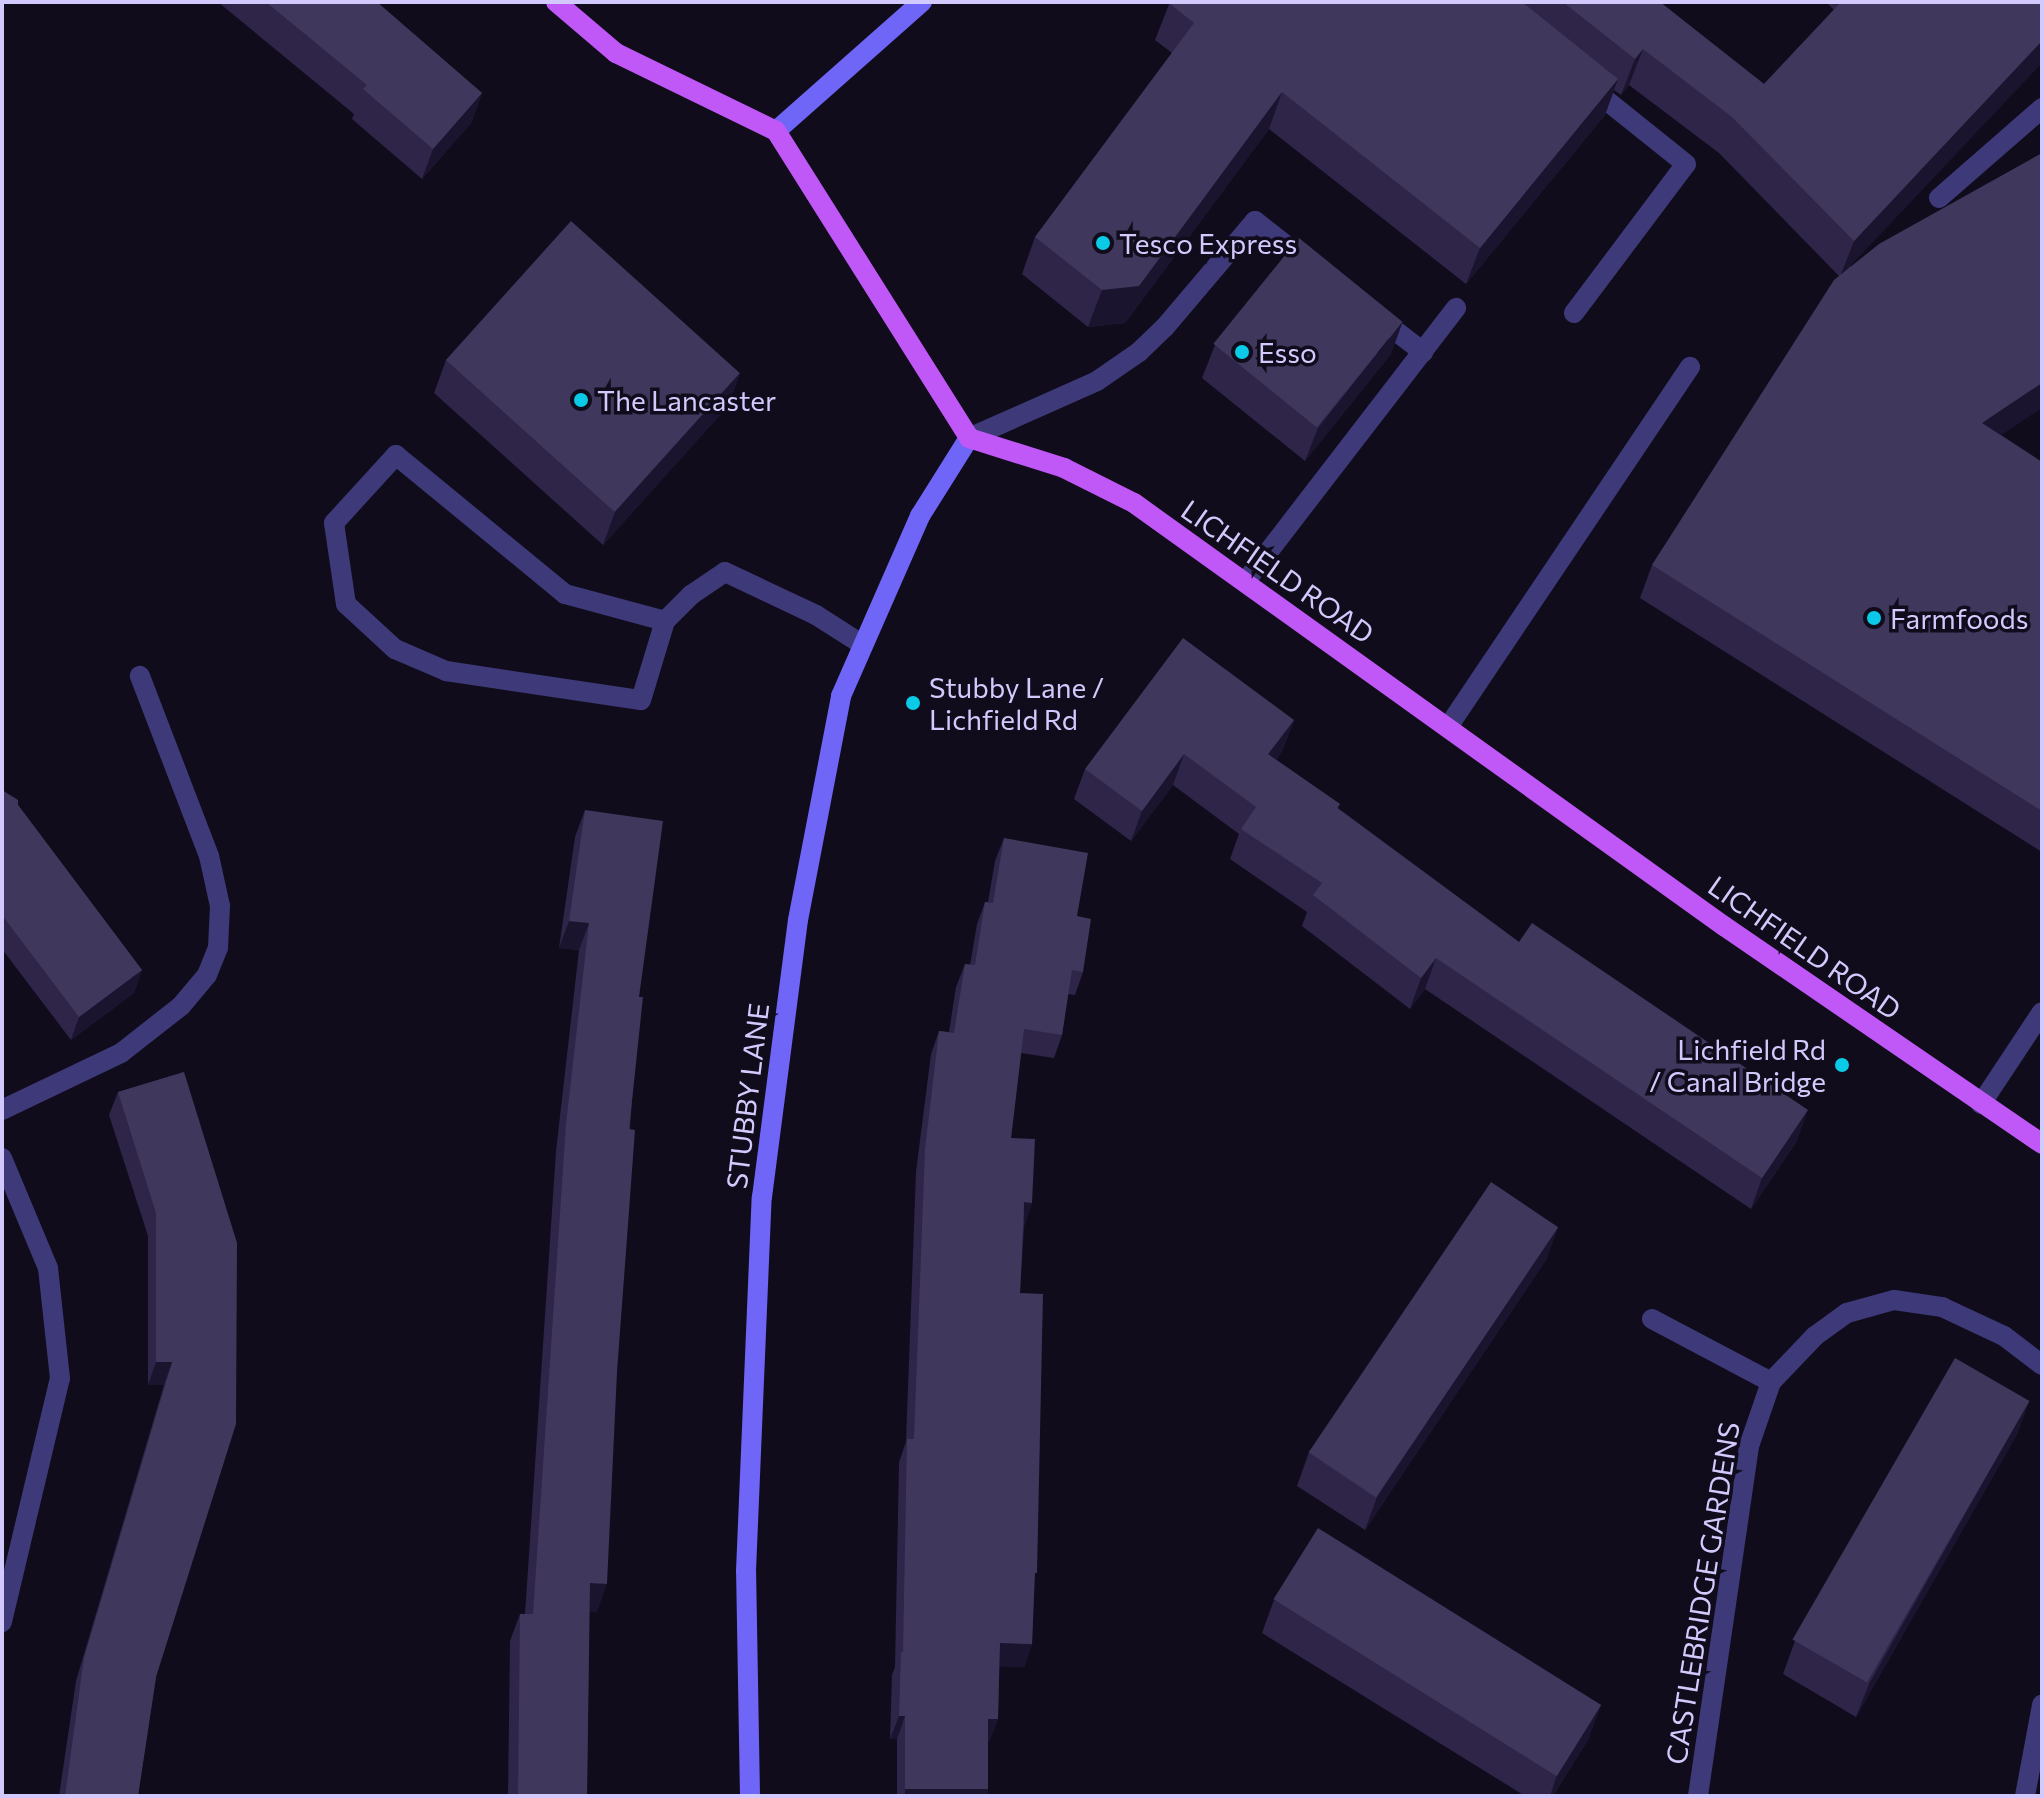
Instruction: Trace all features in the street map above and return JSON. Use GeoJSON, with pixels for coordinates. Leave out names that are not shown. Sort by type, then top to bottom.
{"type":"FeatureCollection","features":[{"type":"Feature","properties":{"kind":"main road"},"geometry":{"type":"LineString","coordinates":[[556,2],[616,53],[776,131],[969,438]]}},
{"type":"Feature","properties":{"kind":"main road","name":"LICHFIELD ROAD"},"geometry":{"type":"LineString","coordinates":[[969,438],[1064,468],[1134,503],[1981,1104],[2042,1144]]}},
{"type":"Feature","properties":{"kind":"street"},"geometry":{"type":"LineString","coordinates":[[776,131],[922,2]]}},
{"type":"Feature","properties":{"kind":"street"},"geometry":{"type":"LineString","coordinates":[[1574,313],[1686,164],[1579,78]]}},
{"type":"Feature","properties":{"kind":"street"},"geometry":{"type":"LineString","coordinates":[[1939,198],[2042,108]]}},
{"type":"Feature","properties":{"kind":"street"},"geometry":{"type":"LineString","coordinates":[[969,438],[1097,381],[1139,352],[1165,327],[1255,221],[1327,277]]}},
{"type":"Feature","properties":{"kind":"street"},"geometry":{"type":"LineString","coordinates":[[1363,305],[1423,352]]}},
{"type":"Feature","properties":{"kind":"street"},"geometry":{"type":"LineString","coordinates":[[1245,582],[1456,308]]}},
{"type":"Feature","properties":{"kind":"street"},"geometry":{"type":"LineString","coordinates":[[1448,727],[1690,367]]}},
{"type":"Feature","properties":{"kind":"street","name":"STUBBY LANE"},"geometry":{"type":"LineString","coordinates":[[750,1796],[746,1571],[762,1197],[798,920],[841,696],[920,516],[969,438]]}},
{"type":"Feature","properties":{"kind":"street"},"geometry":{"type":"LineString","coordinates":[[665,621],[565,594],[396,455],[334,523],[346,604],[395,649],[446,671],[641,700],[665,621],[691,595],[725,572],[816,615],[863,645]]}},
{"type":"Feature","properties":{"kind":"street"},"geometry":{"type":"LineString","coordinates":[[2,1110],[121,1053],[181,1006],[207,975],[218,948],[220,906],[209,856],[140,676]]}},
{"type":"Feature","properties":{"kind":"street"},"geometry":{"type":"LineString","coordinates":[[1981,1104],[2042,1012]]}},
{"type":"Feature","properties":{"kind":"street"},"geometry":{"type":"LineString","coordinates":[[2,1158],[48,1268],[60,1378],[2,1622]]}},
{"type":"Feature","properties":{"kind":"street","name":"CASTLEBRIDGE GARDENS"},"geometry":{"type":"LineString","coordinates":[[1698,1796],[1749,1446],[1771,1382],[1815,1336],[1847,1313],[1894,1300],[1942,1307],[2004,1336],[2042,1365]]}},
{"type":"Feature","properties":{"kind":"street"},"geometry":{"type":"LineString","coordinates":[[1652,1319],[1771,1382]]}},
{"type":"Feature","properties":{"kind":"street"},"geometry":{"type":"LineString","coordinates":[[2025,1796],[2042,1705]]}},
{"type":"Feature","properties":{"kind":"building"},"geometry":{"type":"Polygon","coordinates":[[[266,2],[377,2],[482,93],[433,149],[363,89],[367,85],[266,2]]]}},
{"type":"Feature","properties":{"kind":"building"},"geometry":{"type":"Polygon","coordinates":[[[1170,2],[1522,2],[1618,79],[1480,248],[1282,92],[1139,286],[1102,290],[1035,237],[1194,23],[1170,2]]]}},
{"type":"Feature","properties":{"kind":"building"},"geometry":{"type":"Polygon","coordinates":[[[1563,2],[1660,2],[1764,84],[1841,2],[2042,2],[2042,41],[1854,241],[1732,117],[1643,49],[1635,59],[1563,2]]]}},
{"type":"Feature","properties":{"kind":"building"},"geometry":{"type":"Polygon","coordinates":[[[2042,153],[2042,383],[1982,423],[2042,462],[2042,811],[1652,565],[1834,280],[1879,244],[2042,153]]]}},
{"type":"Feature","properties":{"kind":"building","name":"The Lancaster"},"geometry":{"type":"Polygon","coordinates":[[[571,221],[740,373],[615,512],[446,360],[571,221]]]}},
{"type":"Feature","properties":{"kind":"building"},"geometry":{"type":"Polygon","coordinates":[[[1299,238],[1402,322],[1317,427],[1213,344],[1299,238]]]}},
{"type":"Feature","properties":{"kind":"building"},"geometry":{"type":"Polygon","coordinates":[[[1183,638],[1294,720],[1268,754],[1340,804],[1337,808],[1519,942],[1532,923],[1808,1110],[1762,1178],[1436,958],[1421,978],[1313,895],[1322,883],[1241,829],[1256,807],[1184,754],[1142,811],[1085,769],[1183,638]]]}},
{"type":"Feature","properties":{"kind":"building"},"geometry":{"type":"Polygon","coordinates":[[[2,790],[18,800],[18,805],[142,970],[79,1017],[2,915],[2,790]]]}},
{"type":"Feature","properties":{"kind":"building"},"geometry":{"type":"Polygon","coordinates":[[[585,810],[663,821],[639,997],[643,997],[629,1129],[635,1130],[617,1372],[607,1584],[590,1583],[587,1796],[518,1796],[520,1614],[533,1614],[566,1124],[589,923],[569,921],[585,810]]]}},
{"type":"Feature","properties":{"kind":"building"},"geometry":{"type":"Polygon","coordinates":[[[1004,838],[1088,853],[1077,916],[1091,919],[1083,972],[1072,970],[1062,1035],[1024,1029],[1011,1138],[1035,1139],[1032,1203],[1024,1202],[1020,1293],[1043,1294],[1037,1573],[1032,1644],[1000,1643],[998,1719],[988,1719],[988,1789],[905,1789],[905,1716],[899,1716],[907,1439],[914,1439],[925,1149],[939,1031],[954,1033],[965,964],[975,965],[985,902],[993,903],[1004,838]]]}},
{"type":"Feature","properties":{"kind":"building"},"geometry":{"type":"Polygon","coordinates":[[[184,1072],[237,1243],[236,1424],[156,1677],[138,1796],[65,1796],[84,1658],[172,1362],[156,1362],[156,1213],[118,1092],[184,1072]]]}},
{"type":"Feature","properties":{"kind":"building"},"geometry":{"type":"Polygon","coordinates":[[[1491,1182],[1558,1227],[1376,1498],[1309,1452],[1491,1182]]]}},
{"type":"Feature","properties":{"kind":"building"},"geometry":{"type":"Polygon","coordinates":[[[1955,1358],[2029,1401],[1867,1682],[1792,1639],[1955,1358]]]}},
{"type":"Feature","properties":{"kind":"building"},"geometry":{"type":"Polygon","coordinates":[[[1318,1528],[1601,1705],[1557,1776],[1273,1599],[1318,1528]]]}},
{"type":"Feature","properties":{"kind":"place","name":"Tesco Express"},"geometry":{"type":"Point","coordinates":[1103,243]}},
{"type":"Feature","properties":{"kind":"place","name":"Esso"},"geometry":{"type":"Point","coordinates":[1242,352]}},
{"type":"Feature","properties":{"kind":"place","name":"The Lancaster"},"geometry":{"type":"Point","coordinates":[581,400]}},
{"type":"Feature","properties":{"kind":"place","name":"Farmfoods"},"geometry":{"type":"Point","coordinates":[1874,618]}},
{"type":"Feature","properties":{"kind":"place","name":"Stubby Lane / Lichfield Rd"},"geometry":{"type":"Point","coordinates":[913,703]}},
{"type":"Feature","properties":{"kind":"place","name":"Lichfield Rd / Canal Bridge"},"geometry":{"type":"Point","coordinates":[1842,1065]}}]}
